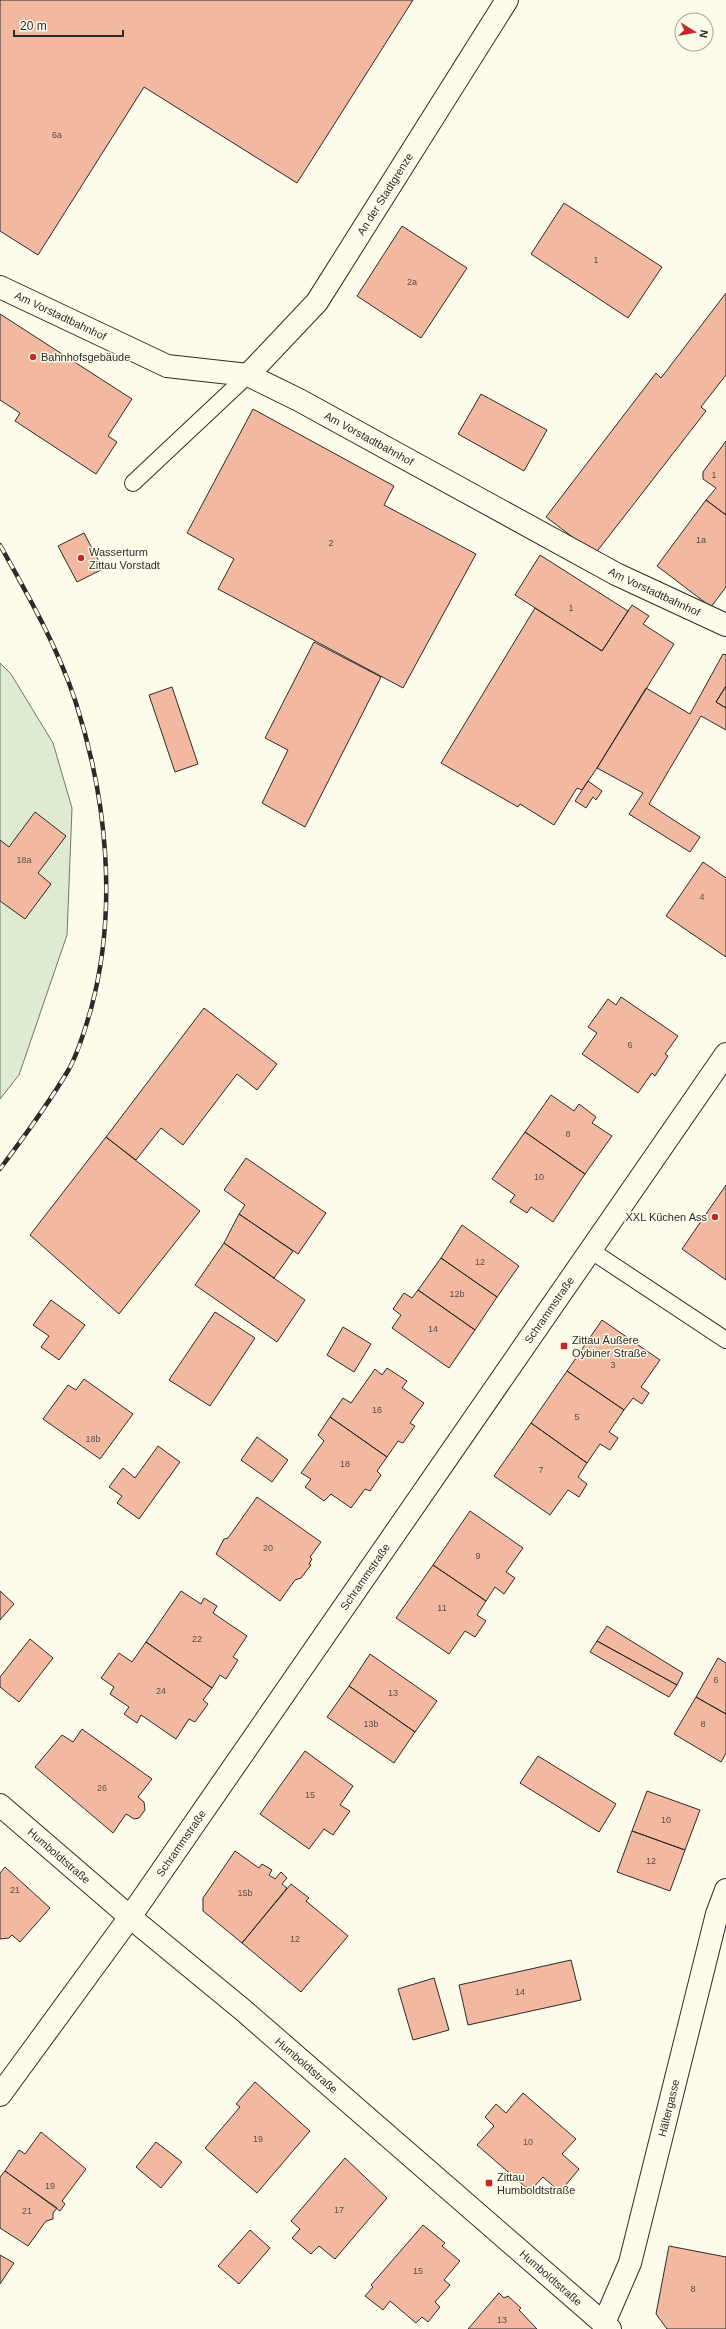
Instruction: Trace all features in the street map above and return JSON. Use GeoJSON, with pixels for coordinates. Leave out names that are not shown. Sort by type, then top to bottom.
{"type":"FeatureCollection","features":[{"type":"Feature","properties":{"kind":"main road","name":"An der Stadtgrenze"},"geometry":{"type":"LineString","coordinates":[[248,375],[317,302],[507,0]]}},
{"type":"Feature","properties":{"kind":"main road","name":"Am Vorstadtbahnhof"},"geometry":{"type":"LineString","coordinates":[[0,287],[167,366],[248,375],[299,400],[616,574],[726,626]]}},
{"type":"Feature","properties":{"kind":"main road","name":"Schrammstraße"},"geometry":{"type":"LineString","coordinates":[[0,2095],[130,1917],[726,1054]]}},
{"type":"Feature","properties":{"kind":"main road","name":"Humboldtstraße"},"geometry":{"type":"LineString","coordinates":[[0,1805],[130,1917],[243,2010],[607,2326]]}},
{"type":"Feature","properties":{"kind":"main road","name":"Hältergasse"},"geometry":{"type":"LineString","coordinates":[[607,2326],[630,2262],[717,1914],[726,1890]]}},
{"type":"Feature","properties":{"kind":"lane"},"geometry":{"type":"LineString","coordinates":[[133,483],[248,375]]}},
{"type":"Feature","properties":{"kind":"lane"},"geometry":{"type":"LineString","coordinates":[[590,1250],[726,1340]]}},
{"type":"Feature","properties":{"kind":"green space"},"geometry":{"type":"Polygon","coordinates":[[[0,663],[11,674],[53,743],[72,808],[67,935],[19,1075],[0,1099],[0,663]]]}},
{"type":"Feature","properties":{"kind":"building"},"geometry":{"type":"Polygon","coordinates":[[[0,0],[413,0],[297,183],[144,87],[38,255],[0,231],[0,0]]]}},
{"type":"Feature","properties":{"kind":"building"},"geometry":{"type":"Polygon","coordinates":[[[564,203],[662,267],[628,318],[531,254],[564,203]]]}},
{"type":"Feature","properties":{"kind":"building"},"geometry":{"type":"Polygon","coordinates":[[[402,226],[467,268],[421,338],[357,296],[402,226]]]}},
{"type":"Feature","properties":{"kind":"building"},"geometry":{"type":"Polygon","coordinates":[[[726,293],[726,375],[701,407],[706,411],[595,554],[546,517],[656,373],[661,378],[726,293]]]}},
{"type":"Feature","properties":{"kind":"building","name":"Bahnhofsgebäude"},"geometry":{"type":"Polygon","coordinates":[[[0,314],[132,399],[108,436],[117,442],[96,474],[15,421],[20,413],[0,400],[0,314]]]}},
{"type":"Feature","properties":{"kind":"building"},"geometry":{"type":"Polygon","coordinates":[[[481,394],[547,430],[524,471],[458,434],[481,394]]]}},
{"type":"Feature","properties":{"kind":"building"},"geometry":{"type":"Polygon","coordinates":[[[253,409],[394,486],[384,505],[476,554],[403,688],[218,589],[234,559],[187,533],[253,409]]]}},
{"type":"Feature","properties":{"kind":"building"},"geometry":{"type":"Polygon","coordinates":[[[726,441],[726,515],[706,500],[716,488],[703,479],[703,472],[726,441]]]}},
{"type":"Feature","properties":{"kind":"building"},"geometry":{"type":"Polygon","coordinates":[[[706,500],[726,515],[726,587],[711,607],[657,566],[706,500]]]}},
{"type":"Feature","properties":{"kind":"building","name":"Wasserturm Zittau Vorstadt"},"geometry":{"type":"Polygon","coordinates":[[[84,533],[103,569],[77,582],[58,546],[84,533]]]}},
{"type":"Feature","properties":{"kind":"building"},"geometry":{"type":"Polygon","coordinates":[[[540,555],[628,611],[602,651],[515,595],[540,555]]]}},
{"type":"Feature","properties":{"kind":"building"},"geometry":{"type":"Polygon","coordinates":[[[632,605],[649,616],[643,624],[674,644],[597,768],[582,790],[577,788],[554,825],[520,804],[518,807],[441,763],[535,608],[602,651],[632,605]]]}},
{"type":"Feature","properties":{"kind":"building"},"geometry":{"type":"Polygon","coordinates":[[[314,642],[381,677],[305,827],[262,803],[288,750],[265,738],[314,642]]]}},
{"type":"Feature","properties":{"kind":"building"},"geometry":{"type":"Polygon","coordinates":[[[723,654],[726,655],[726,686],[716,702],[726,708],[726,730],[701,716],[649,804],[700,837],[690,852],[629,814],[643,793],[597,768],[646,688],[690,714],[723,654]]]}},
{"type":"Feature","properties":{"kind":"building"},"geometry":{"type":"Polygon","coordinates":[[[726,686],[726,708],[716,702],[726,686]]]}},
{"type":"Feature","properties":{"kind":"building"},"geometry":{"type":"Polygon","coordinates":[[[172,687],[198,764],[175,772],[149,695],[172,687]]]}},
{"type":"Feature","properties":{"kind":"building"},"geometry":{"type":"Polygon","coordinates":[[[588,781],[602,791],[596,800],[593,797],[586,808],[575,801],[588,781]]]}},
{"type":"Feature","properties":{"kind":"building"},"geometry":{"type":"Polygon","coordinates":[[[35,812],[66,836],[38,873],[51,884],[25,919],[0,901],[0,840],[9,847],[35,812]]]}},
{"type":"Feature","properties":{"kind":"building"},"geometry":{"type":"Polygon","coordinates":[[[703,862],[726,878],[726,957],[666,916],[703,862]]]}},
{"type":"Feature","properties":{"kind":"building"},"geometry":{"type":"Polygon","coordinates":[[[621,997],[678,1036],[665,1054],[668,1056],[655,1076],[652,1073],[638,1093],[582,1054],[597,1033],[588,1027],[608,999],[616,1005],[621,997]]]}},
{"type":"Feature","properties":{"kind":"building"},"geometry":{"type":"Polygon","coordinates":[[[204,1008],[277,1064],[257,1090],[237,1074],[183,1145],[161,1128],[136,1160],[106,1137],[204,1008]]]}},
{"type":"Feature","properties":{"kind":"building"},"geometry":{"type":"Polygon","coordinates":[[[551,1095],[574,1111],[579,1104],[596,1117],[592,1123],[612,1136],[585,1174],[525,1132],[551,1095]]]}},
{"type":"Feature","properties":{"kind":"building"},"geometry":{"type":"Polygon","coordinates":[[[525,1132],[585,1174],[553,1222],[531,1207],[527,1213],[510,1202],[515,1195],[492,1179],[525,1132]]]}},
{"type":"Feature","properties":{"kind":"building"},"geometry":{"type":"Polygon","coordinates":[[[106,1137],[200,1211],[119,1314],[30,1235],[106,1137]]]}},
{"type":"Feature","properties":{"kind":"building"},"geometry":{"type":"Polygon","coordinates":[[[246,1158],[326,1213],[298,1254],[239,1214],[245,1205],[224,1190],[246,1158]]]}},
{"type":"Feature","properties":{"kind":"building","name":"XXL Küchen Ass"},"geometry":{"type":"Polygon","coordinates":[[[726,1185],[726,1280],[682,1249],[726,1185]]]}},
{"type":"Feature","properties":{"kind":"building"},"geometry":{"type":"Polygon","coordinates":[[[239,1214],[293,1251],[274,1278],[224,1243],[239,1214]]]}},
{"type":"Feature","properties":{"kind":"building"},"geometry":{"type":"Polygon","coordinates":[[[462,1225],[519,1266],[497,1297],[441,1258],[462,1225]]]}},
{"type":"Feature","properties":{"kind":"building"},"geometry":{"type":"Polygon","coordinates":[[[224,1243],[305,1300],[277,1342],[195,1285],[224,1243]]]}},
{"type":"Feature","properties":{"kind":"building"},"geometry":{"type":"Polygon","coordinates":[[[441,1258],[497,1297],[475,1330],[418,1290],[441,1258]]]}},
{"type":"Feature","properties":{"kind":"building"},"geometry":{"type":"Polygon","coordinates":[[[418,1290],[475,1330],[449,1368],[392,1328],[401,1315],[393,1309],[404,1293],[412,1298],[418,1290]]]}},
{"type":"Feature","properties":{"kind":"building"},"geometry":{"type":"Polygon","coordinates":[[[51,1300],[85,1325],[59,1360],[41,1347],[49,1336],[33,1325],[51,1300]]]}},
{"type":"Feature","properties":{"kind":"building"},"geometry":{"type":"Polygon","coordinates":[[[215,1312],[255,1338],[210,1406],[169,1380],[215,1312]]]}},
{"type":"Feature","properties":{"kind":"building"},"geometry":{"type":"Polygon","coordinates":[[[602,1320],[660,1360],[641,1387],[649,1393],[642,1404],[633,1398],[624,1410],[567,1371],[602,1320]]]}},
{"type":"Feature","properties":{"kind":"building"},"geometry":{"type":"Polygon","coordinates":[[[343,1327],[371,1344],[354,1372],[327,1355],[343,1327]]]}},
{"type":"Feature","properties":{"kind":"building"},"geometry":{"type":"Polygon","coordinates":[[[387,1368],[407,1381],[402,1388],[424,1403],[410,1423],[415,1426],[403,1443],[398,1441],[387,1457],[330,1417],[343,1398],[351,1403],[375,1369],[382,1375],[387,1368]]]}},
{"type":"Feature","properties":{"kind":"building"},"geometry":{"type":"Polygon","coordinates":[[[567,1371],[624,1410],[609,1432],[618,1438],[610,1450],[600,1444],[587,1463],[531,1423],[567,1371]]]}},
{"type":"Feature","properties":{"kind":"building"},"geometry":{"type":"Polygon","coordinates":[[[84,1379],[133,1414],[100,1459],[43,1419],[68,1385],[76,1390],[84,1379]]]}},
{"type":"Feature","properties":{"kind":"building"},"geometry":{"type":"Polygon","coordinates":[[[330,1417],[387,1457],[377,1471],[381,1475],[370,1491],[365,1489],[351,1508],[331,1494],[324,1501],[305,1487],[311,1479],[301,1473],[324,1441],[318,1435],[330,1417]]]}},
{"type":"Feature","properties":{"kind":"building"},"geometry":{"type":"Polygon","coordinates":[[[531,1423],[587,1463],[578,1477],[587,1484],[579,1497],[568,1490],[550,1515],[494,1476],[531,1423]]]}},
{"type":"Feature","properties":{"kind":"building"},"geometry":{"type":"Polygon","coordinates":[[[257,1437],[288,1460],[272,1482],[241,1460],[257,1437]]]}},
{"type":"Feature","properties":{"kind":"building"},"geometry":{"type":"Polygon","coordinates":[[[158,1446],[180,1462],[139,1519],[117,1503],[122,1496],[109,1487],[123,1468],[135,1478],[158,1446]]]}},
{"type":"Feature","properties":{"kind":"building"},"geometry":{"type":"Polygon","coordinates":[[[257,1497],[321,1542],[310,1557],[312,1559],[309,1564],[311,1565],[301,1578],[295,1580],[280,1601],[216,1554],[224,1539],[228,1538],[257,1497]]]}},
{"type":"Feature","properties":{"kind":"building"},"geometry":{"type":"Polygon","coordinates":[[[470,1511],[523,1548],[506,1572],[515,1578],[504,1594],[495,1587],[486,1601],[433,1565],[470,1511]]]}},
{"type":"Feature","properties":{"kind":"building"},"geometry":{"type":"Polygon","coordinates":[[[433,1565],[486,1601],[477,1615],[486,1621],[475,1637],[465,1631],[449,1654],[396,1618],[433,1565]]]}},
{"type":"Feature","properties":{"kind":"building"},"geometry":{"type":"Polygon","coordinates":[[[0,1591],[14,1604],[0,1620],[0,1591]]]}},
{"type":"Feature","properties":{"kind":"building"},"geometry":{"type":"Polygon","coordinates":[[[181,1591],[201,1604],[204,1598],[217,1606],[213,1613],[247,1636],[233,1657],[238,1660],[226,1679],[220,1675],[212,1688],[146,1642],[181,1591]]]}},
{"type":"Feature","properties":{"kind":"building"},"geometry":{"type":"Polygon","coordinates":[[[607,1626],[683,1673],[677,1685],[597,1641],[607,1626]]]}},
{"type":"Feature","properties":{"kind":"building"},"geometry":{"type":"Polygon","coordinates":[[[30,1639],[53,1658],[19,1702],[0,1687],[0,1677],[30,1639]]]}},
{"type":"Feature","properties":{"kind":"building"},"geometry":{"type":"Polygon","coordinates":[[[597,1641],[677,1685],[669,1697],[590,1652],[597,1641]]]}},
{"type":"Feature","properties":{"kind":"building"},"geometry":{"type":"Polygon","coordinates":[[[146,1642],[212,1688],[203,1700],[208,1704],[195,1722],[189,1719],[176,1739],[141,1715],[137,1723],[124,1714],[129,1707],[110,1694],[114,1687],[101,1678],[119,1653],[132,1662],[146,1642]]]}},
{"type":"Feature","properties":{"kind":"building"},"geometry":{"type":"Polygon","coordinates":[[[370,1654],[437,1701],[415,1732],[349,1686],[370,1654]]]}},
{"type":"Feature","properties":{"kind":"building"},"geometry":{"type":"Polygon","coordinates":[[[718,1658],[726,1663],[726,1714],[696,1697],[718,1658]]]}},
{"type":"Feature","properties":{"kind":"building"},"geometry":{"type":"Polygon","coordinates":[[[349,1686],[415,1732],[394,1763],[327,1717],[349,1686]]]}},
{"type":"Feature","properties":{"kind":"building"},"geometry":{"type":"Polygon","coordinates":[[[696,1697],[726,1714],[726,1753],[721,1762],[674,1734],[696,1697]]]}},
{"type":"Feature","properties":{"kind":"building"},"geometry":{"type":"Polygon","coordinates":[[[82,1729],[152,1779],[138,1797],[144,1802],[145,1810],[139,1818],[134,1819],[126,1814],[113,1833],[35,1767],[62,1735],[73,1742],[82,1729]]]}},
{"type":"Feature","properties":{"kind":"building"},"geometry":{"type":"Polygon","coordinates":[[[305,1751],[353,1786],[340,1805],[350,1811],[333,1835],[324,1829],[309,1849],[260,1814],[305,1751]]]}},
{"type":"Feature","properties":{"kind":"building"},"geometry":{"type":"Polygon","coordinates":[[[538,1756],[616,1804],[599,1832],[520,1783],[538,1756]]]}},
{"type":"Feature","properties":{"kind":"building"},"geometry":{"type":"Polygon","coordinates":[[[647,1791],[700,1810],[685,1850],[632,1831],[647,1791]]]}},
{"type":"Feature","properties":{"kind":"building"},"geometry":{"type":"Polygon","coordinates":[[[632,1831],[685,1850],[670,1891],[617,1872],[632,1831]]]}},
{"type":"Feature","properties":{"kind":"building"},"geometry":{"type":"Polygon","coordinates":[[[235,1851],[259,1868],[262,1864],[272,1870],[269,1875],[275,1879],[281,1872],[287,1878],[282,1884],[287,1888],[242,1943],[203,1911],[203,1898],[235,1851]]]}},
{"type":"Feature","properties":{"kind":"building"},"geometry":{"type":"Polygon","coordinates":[[[5,1867],[50,1908],[20,1942],[12,1935],[9,1938],[0,1939],[0,1873],[5,1867]]]}},
{"type":"Feature","properties":{"kind":"building"},"geometry":{"type":"Polygon","coordinates":[[[291,1884],[309,1898],[306,1901],[348,1936],[301,1992],[242,1943],[291,1884]]]}},
{"type":"Feature","properties":{"kind":"building"},"geometry":{"type":"Polygon","coordinates":[[[571,1960],[581,2000],[468,2025],[459,1985],[571,1960]]]}},
{"type":"Feature","properties":{"kind":"building"},"geometry":{"type":"Polygon","coordinates":[[[434,1978],[449,2030],[413,2040],[398,1989],[434,1978]]]}},
{"type":"Feature","properties":{"kind":"building"},"geometry":{"type":"Polygon","coordinates":[[[255,2082],[310,2131],[257,2193],[205,2148],[240,2107],[236,2104],[255,2082]]]}},
{"type":"Feature","properties":{"kind":"building"},"geometry":{"type":"Polygon","coordinates":[[[523,2093],[576,2139],[562,2154],[579,2169],[560,2192],[543,2177],[530,2191],[477,2145],[494,2126],[485,2117],[496,2104],[506,2113],[523,2093]]]}},
{"type":"Feature","properties":{"kind":"building"},"geometry":{"type":"Polygon","coordinates":[[[41,2132],[86,2169],[62,2201],[65,2204],[60,2211],[5,2171],[19,2150],[25,2154],[41,2132]]]}},
{"type":"Feature","properties":{"kind":"building"},"geometry":{"type":"Polygon","coordinates":[[[156,2142],[182,2162],[161,2188],[136,2167],[156,2142]]]}},
{"type":"Feature","properties":{"kind":"building"},"geometry":{"type":"Polygon","coordinates":[[[345,2158],[387,2198],[335,2259],[319,2246],[311,2254],[292,2238],[300,2229],[291,2221],[345,2158]]]}},
{"type":"Feature","properties":{"kind":"building"},"geometry":{"type":"Polygon","coordinates":[[[5,2171],[57,2208],[53,2213],[53,2219],[46,2221],[28,2246],[0,2228],[0,2177],[5,2171]]]}},
{"type":"Feature","properties":{"kind":"building"},"geometry":{"type":"Polygon","coordinates":[[[423,2225],[445,2243],[442,2246],[460,2261],[444,2280],[450,2285],[435,2302],[440,2307],[428,2322],[422,2317],[416,2323],[390,2301],[383,2310],[365,2296],[373,2287],[371,2285],[423,2225]]]}},
{"type":"Feature","properties":{"kind":"building"},"geometry":{"type":"Polygon","coordinates":[[[250,2230],[270,2248],[239,2284],[218,2266],[250,2230]]]}},
{"type":"Feature","properties":{"kind":"building"},"geometry":{"type":"Polygon","coordinates":[[[669,2246],[726,2257],[726,2329],[667,2329],[656,2314],[669,2246]]]}},
{"type":"Feature","properties":{"kind":"building"},"geometry":{"type":"Polygon","coordinates":[[[0,2255],[14,2263],[0,2284],[0,2255]]]}},
{"type":"Feature","properties":{"kind":"building"},"geometry":{"type":"Polygon","coordinates":[[[499,2293],[504,2298],[508,2296],[521,2308],[519,2310],[537,2329],[468,2329],[499,2293]]]}},
{"type":"Feature","properties":{"kind":"railway"},"geometry":{"type":"LineString","coordinates":[[0,545],[51,640],[75,700],[86,737],[95,776],[105,854],[106,893],[104,932],[99,971],[91,1009],[79,1047],[73,1062],[53,1094],[0,1169]]}},
{"type":"Feature","properties":{"kind":"place","name":"Bahnhofsgebäude"},"geometry":{"type":"Point","coordinates":[33,357]}},
{"type":"Feature","properties":{"kind":"place","name":"Wasserturm Zittau Vorstadt"},"geometry":{"type":"Point","coordinates":[81,558]}},
{"type":"Feature","properties":{"kind":"place","name":"XXL Küchen Ass"},"geometry":{"type":"Point","coordinates":[715,1217]}},
{"type":"Feature","properties":{"kind":"place","name":"Zittau Äußere Oybiner Straße"},"geometry":{"type":"Point","coordinates":[564,1346]}},
{"type":"Feature","properties":{"kind":"place","name":"Zittau Humboldtstraße"},"geometry":{"type":"Point","coordinates":[489,2183]}}]}
